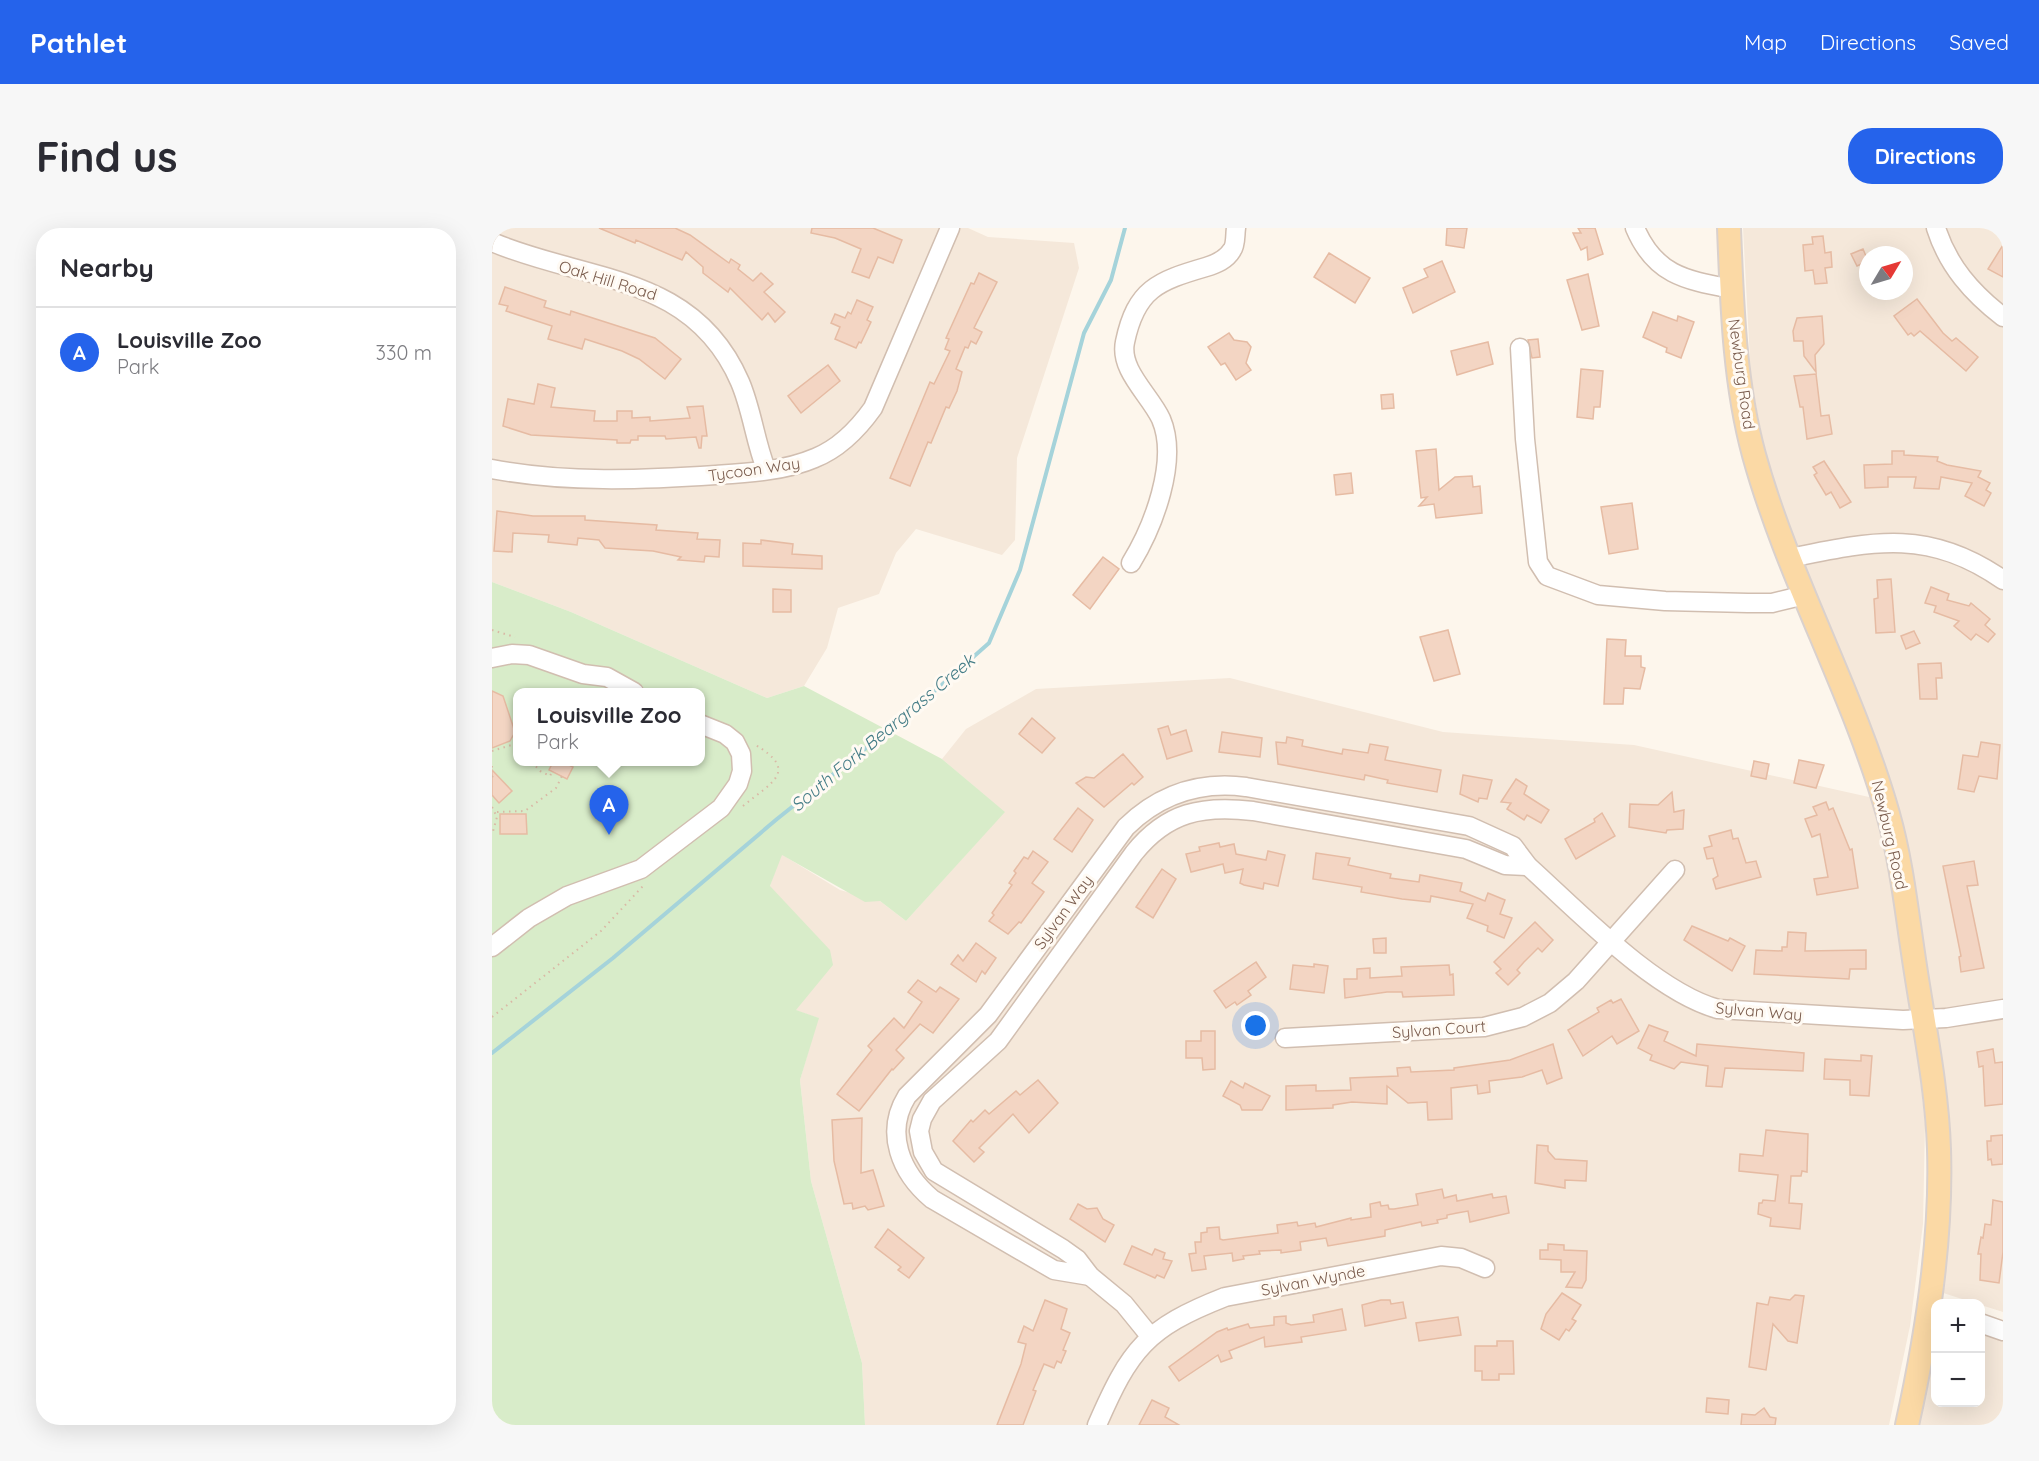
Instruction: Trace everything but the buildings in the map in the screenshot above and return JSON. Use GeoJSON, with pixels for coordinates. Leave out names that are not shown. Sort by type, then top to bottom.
{"type":"FeatureCollection","features":[{"type":"Feature","properties":{"kind":"main road","name":"Newburg Road"},"geometry":{"type":"LineString","coordinates":[[1729,228],[1732,289],[1743,398],[1754,453],[1790,558],[1873,768],[1889,816],[1902,878],[1924,1020],[1939,1149],[1939,1209],[1933,1299]]}},
{"type":"Feature","properties":{"kind":"main road","name":"Newburg Road"},"geometry":{"type":"LineString","coordinates":[[1907,1425],[1931,1313]]}},
{"type":"Feature","properties":{"kind":"street","name":"Tycoon Way"},"geometry":{"type":"LineString","coordinates":[[492,469],[532,476],[677,478],[766,470],[816,458],[841,443],[864,421],[880,393],[950,228]]}},
{"type":"Feature","properties":{"kind":"street"},"geometry":{"type":"LineString","coordinates":[[1131,563],[1160,503],[1166,451],[1162,421],[1125,361],[1125,343],[1139,303],[1152,286],[1179,274],[1220,263],[1233,250],[1236,228]]}},
{"type":"Feature","properties":{"kind":"street"},"geometry":{"type":"LineString","coordinates":[[1635,228],[1653,259],[1667,271],[1698,283],[1732,289]]}},
{"type":"Feature","properties":{"kind":"street"},"geometry":{"type":"LineString","coordinates":[[1936,228],[1956,270],[1977,295],[2003,317]]}},
{"type":"Feature","properties":{"kind":"street","name":"Oak Hill Road"},"geometry":{"type":"LineString","coordinates":[[492,242],[533,257],[644,289],[675,304],[690,315],[726,356],[739,382],[766,470]]}},
{"type":"Feature","properties":{"kind":"street"},"geometry":{"type":"LineString","coordinates":[[1520,348],[1525,439],[1538,562],[1547,576],[1598,595],[1665,601],[1772,603],[1805,595]]}},
{"type":"Feature","properties":{"kind":"street"},"geometry":{"type":"LineString","coordinates":[[1790,558],[1851,546],[1898,542],[1952,553],[1975,562],[2003,580]]}},
{"type":"Feature","properties":{"kind":"street"},"geometry":{"type":"LineString","coordinates":[[492,658],[512,654],[529,655],[583,674],[607,677],[626,688]]}},
{"type":"Feature","properties":{"kind":"street"},"geometry":{"type":"LineString","coordinates":[[492,947],[529,918],[567,896],[641,869],[721,808],[738,784],[742,771],[741,754],[735,742],[725,734],[705,726]]}},
{"type":"Feature","properties":{"kind":"street","name":"Sylvan Way"},"geometry":{"type":"LineString","coordinates":[[1090,1276],[1054,1270],[932,1199],[910,1178],[898,1150],[896,1123],[900,1107],[907,1096],[988,1015],[1126,827],[1144,811],[1165,798],[1192,788],[1221,784],[1469,826],[1513,846],[1527,866],[1613,941],[1678,993],[1718,1009],[1924,1020],[2003,1009]]}},
{"type":"Feature","properties":{"kind":"street","name":"Sylvan Way"},"geometry":{"type":"LineString","coordinates":[[1150,1336],[1124,1304],[1090,1276],[1077,1259],[934,1171],[923,1152],[919,1131],[922,1119],[932,1101],[998,1041],[1145,839],[1173,819],[1201,810],[1228,808],[1466,849],[1505,865],[1527,866]]}},
{"type":"Feature","properties":{"kind":"street"},"geometry":{"type":"LineString","coordinates":[[1435,844],[1440,822]]}},
{"type":"Feature","properties":{"kind":"street","name":"Sylvan Court"},"geometry":{"type":"LineString","coordinates":[[1285,1038],[1456,1030],[1500,1024],[1538,1010],[1561,995],[1613,941],[1675,870]]}},
{"type":"Feature","properties":{"kind":"street"},"geometry":{"type":"LineString","coordinates":[[932,1070],[947,1087]]}},
{"type":"Feature","properties":{"kind":"street","name":"Sylvan Wynde"},"geometry":{"type":"LineString","coordinates":[[1150,1336],[1201,1306],[1225,1297],[1441,1256],[1461,1258],[1485,1268]]}},
{"type":"Feature","properties":{"kind":"street"},"geometry":{"type":"LineString","coordinates":[[1985,1325],[2003,1330]]}},
{"type":"Feature","properties":{"kind":"street"},"geometry":{"type":"LineString","coordinates":[[1097,1425],[1129,1359],[1150,1336]]}},
{"type":"Feature","properties":{"kind":"path"},"geometry":{"type":"LineString","coordinates":[[492,752],[513,744]]}},
{"type":"Feature","properties":{"kind":"path"},"geometry":{"type":"LineString","coordinates":[[492,807],[497,812],[525,811],[556,788],[561,777],[552,772],[550,776],[536,766]]}},
{"type":"Feature","properties":{"kind":"path"},"geometry":{"type":"LineString","coordinates":[[492,835],[497,812]]}},
{"type":"Feature","properties":{"kind":"shaded area"},"geometry":{"type":"Polygon","coordinates":[[[492,228],[968,228],[988,237],[1074,243],[1079,268],[1017,458],[1015,540],[1002,555],[916,529],[896,553],[879,594],[838,608],[827,648],[804,686],[767,698],[571,612],[492,582],[492,228]]]}},
{"type":"Feature","properties":{"kind":"shaded area"},"geometry":{"type":"Polygon","coordinates":[[[1743,228],[2003,228],[2003,1312],[1985,1306],[1985,1299],[1962,1299],[1940,1292],[1951,1198],[1947,1118],[1913,876],[1894,802],[1811,593],[1765,452],[1751,379],[1743,228]]]}},
{"type":"Feature","properties":{"kind":"shaded area"},"geometry":{"type":"Polygon","coordinates":[[[1230,678],[1443,732],[1634,745],[1878,799],[1918,1057],[1925,1125],[1923,1224],[1910,1326],[1889,1425],[865,1425],[862,1363],[811,1181],[800,1080],[818,1018],[795,1010],[770,886],[781,854],[840,890],[880,901],[906,921],[1004,812],[942,759],[966,729],[1036,689],[1230,678]]]}},
{"type":"Feature","properties":{"kind":"shaded area"},"geometry":{"type":"Polygon","coordinates":[[[1985,1332],[2003,1338],[2003,1425],[1919,1425],[1931,1347],[1931,1407],[1985,1407],[1985,1332]]]}},
{"type":"Feature","properties":{"kind":"green space"},"geometry":{"type":"Polygon","coordinates":[[[492,582],[571,612],[767,698],[804,686],[942,759],[1005,812],[906,921],[880,901],[865,902],[782,855],[770,886],[830,950],[833,965],[796,1010],[819,1018],[800,1080],[811,1181],[862,1363],[865,1425],[492,1425],[492,582]]]}},
{"type":"Feature","properties":{"kind":"waterway","name":"South Fork Beargrass Creek"},"geometry":{"type":"LineString","coordinates":[[492,1053],[613,958],[777,819],[910,713],[989,643],[1020,570],[1084,333],[1111,280],[1125,228]]}},
{"type":"Feature","properties":{"kind":"place","name":"Louisville Zoo"},"geometry":{"type":"Point","coordinates":[609,835]}}]}
